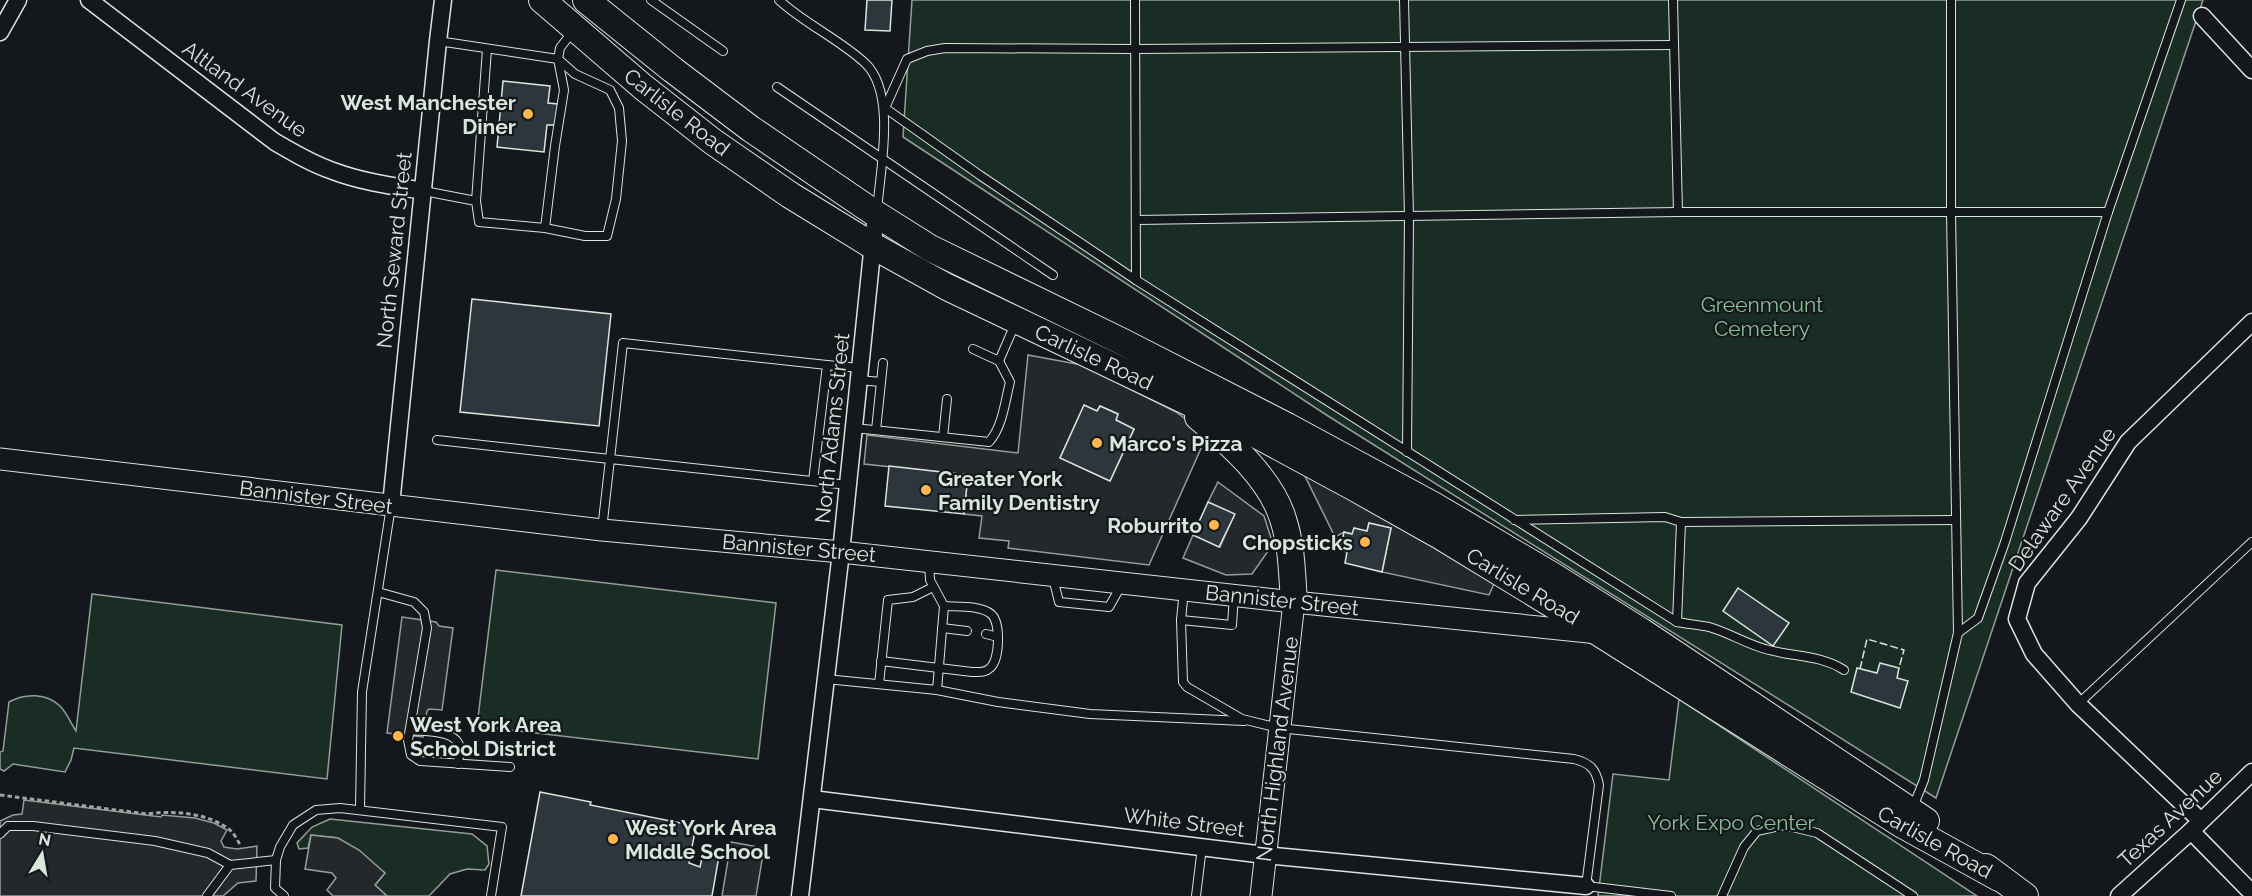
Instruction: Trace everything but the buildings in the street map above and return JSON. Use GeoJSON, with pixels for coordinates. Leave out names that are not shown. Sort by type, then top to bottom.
{"type":"FeatureCollection","features":[{"type":"Feature","properties":{"kind":"main road","name":"Carlisle Road"},"geometry":{"type":"LineString","coordinates":[[542,0],[643,87],[712,141],[790,195],[873,246],[947,287],[1253,433],[1353,487],[1440,536],[1599,633],[1901,824],[2000,878]]}},
{"type":"Feature","properties":{"kind":"main road","name":"Carlisle Road"},"geometry":{"type":"LineString","coordinates":[[586,0],[673,70],[752,129],[930,248],[1246,405],[1433,505],[1555,576],[1912,811],[2000,878]]}},
{"type":"Feature","properties":{"kind":"main road"},"geometry":{"type":"LineString","coordinates":[[1160,388],[1222,436],[1251,467],[1273,497],[1283,519],[1290,552],[1294,602]]}},
{"type":"Feature","properties":{"kind":"main road"},"geometry":{"type":"LineString","coordinates":[[1599,633],[1622,635],[1642,642],[1737,695]]}},
{"type":"Feature","properties":{"kind":"main road"},"geometry":{"type":"LineString","coordinates":[[2000,878],[2025,896]]}},
{"type":"Feature","properties":{"kind":"street"},"geometry":{"type":"LineString","coordinates":[[0,32],[18,0]]}},
{"type":"Feature","properties":{"kind":"street","name":"Altland Avenue"},"geometry":{"type":"LineString","coordinates":[[89,0],[275,142],[304,159],[333,172],[423,191]]}},
{"type":"Feature","properties":{"kind":"street","name":"North Seward Street"},"geometry":{"type":"LineString","coordinates":[[391,505],[443,0]]}},
{"type":"Feature","properties":{"kind":"street"},"geometry":{"type":"LineString","coordinates":[[2202,16],[2252,70]]}},
{"type":"Feature","properties":{"kind":"street","name":"North Adams Street"},"geometry":{"type":"LineString","coordinates":[[800,896],[841,552],[876,214]]}},
{"type":"Feature","properties":{"kind":"street","name":"Delaware Avenue"},"geometry":{"type":"LineString","coordinates":[[2252,322],[2128,442],[2079,518],[2027,583],[2017,619],[2034,654],[2078,704],[2196,826],[2252,892]]}},
{"type":"Feature","properties":{"kind":"street","name":"Bannister Street"},"geometry":{"type":"LineString","coordinates":[[0,459],[602,530],[929,561],[1599,633]]}},
{"type":"Feature","properties":{"kind":"street","name":"North Highland Avenue"},"geometry":{"type":"LineString","coordinates":[[1261,896],[1294,602]]}},
{"type":"Feature","properties":{"kind":"street","name":"Texas Avenue"},"geometry":{"type":"LineString","coordinates":[[2119,896],[2252,772]]}},
{"type":"Feature","properties":{"kind":"street","name":"White Street"},"geometry":{"type":"LineString","coordinates":[[812,800],[1265,855],[1586,886]]}},
{"type":"Feature","properties":{"kind":"lane"},"geometry":{"type":"LineString","coordinates":[[651,0],[723,51]]}},
{"type":"Feature","properties":{"kind":"lane"},"geometry":{"type":"LineString","coordinates":[[779,0],[866,64],[880,84],[885,108],[876,214]]}},
{"type":"Feature","properties":{"kind":"lane"},"geometry":{"type":"LineString","coordinates":[[1135,0],[1136,280]]}},
{"type":"Feature","properties":{"kind":"lane"},"geometry":{"type":"LineString","coordinates":[[1404,0],[1408,216],[1407,452]]}},
{"type":"Feature","properties":{"kind":"lane"},"geometry":{"type":"LineString","coordinates":[[1674,0],[1678,212]]}},
{"type":"Feature","properties":{"kind":"lane"},"geometry":{"type":"LineString","coordinates":[[1912,811],[1924,780],[1958,633],[1951,212],[1951,0]]}},
{"type":"Feature","properties":{"kind":"lane"},"geometry":{"type":"LineString","coordinates":[[1958,633],[1978,618],[2001,553],[2108,212],[2181,0]]}},
{"type":"Feature","properties":{"kind":"lane"},"geometry":{"type":"LineString","coordinates":[[545,228],[564,90],[558,59],[560,48],[575,28]]}},
{"type":"Feature","properties":{"kind":"lane"},"geometry":{"type":"LineString","coordinates":[[438,41],[558,59],[574,74],[610,90],[619,108],[622,141],[616,199],[607,236],[585,236],[545,228],[480,222],[476,201],[487,50]]}},
{"type":"Feature","properties":{"kind":"lane"},"geometry":{"type":"LineString","coordinates":[[885,108],[907,59],[927,51],[945,48],[1404,48],[1674,45]]}},
{"type":"Feature","properties":{"kind":"lane"},"geometry":{"type":"LineString","coordinates":[[777,87],[1053,275]]}},
{"type":"Feature","properties":{"kind":"lane"},"geometry":{"type":"LineString","coordinates":[[885,108],[981,176],[1136,280],[1677,622],[1710,627],[1750,645],[1772,651],[1805,655],[1832,662],[1844,670]]}},
{"type":"Feature","properties":{"kind":"lane"},"geometry":{"type":"LineString","coordinates":[[423,191],[476,201]]}},
{"type":"Feature","properties":{"kind":"lane"},"geometry":{"type":"LineString","coordinates":[[1136,220],[1678,212],[2108,212]]}},
{"type":"Feature","properties":{"kind":"lane"},"geometry":{"type":"LineString","coordinates":[[999,361],[1017,321]]}},
{"type":"Feature","properties":{"kind":"lane"},"geometry":{"type":"LineString","coordinates":[[602,530],[623,343],[827,365],[881,382]]}},
{"type":"Feature","properties":{"kind":"lane"},"geometry":{"type":"LineString","coordinates":[[854,428],[989,442],[994,436],[1010,382],[999,361],[973,349]]}},
{"type":"Feature","properties":{"kind":"lane"},"geometry":{"type":"LineString","coordinates":[[876,430],[883,363]]}},
{"type":"Feature","properties":{"kind":"lane"},"geometry":{"type":"LineString","coordinates":[[813,481],[827,365]]}},
{"type":"Feature","properties":{"kind":"lane"},"geometry":{"type":"LineString","coordinates":[[943,437],[947,399]]}},
{"type":"Feature","properties":{"kind":"lane"},"geometry":{"type":"LineString","coordinates":[[437,440],[848,485]]}},
{"type":"Feature","properties":{"kind":"lane"},"geometry":{"type":"LineString","coordinates":[[360,809],[363,692],[391,505]]}},
{"type":"Feature","properties":{"kind":"lane"},"geometry":{"type":"LineString","coordinates":[[1514,520],[1665,518],[1682,522],[1956,520]]}},
{"type":"Feature","properties":{"kind":"lane"},"geometry":{"type":"LineString","coordinates":[[1677,622],[1682,522]]}},
{"type":"Feature","properties":{"kind":"lane"},"geometry":{"type":"LineString","coordinates":[[2078,704],[2252,542]]}},
{"type":"Feature","properties":{"kind":"lane"},"geometry":{"type":"LineString","coordinates":[[929,561],[930,580],[944,606],[937,690]]}},
{"type":"Feature","properties":{"kind":"lane"},"geometry":{"type":"LineString","coordinates":[[879,684],[888,600],[913,597],[933,587]]}},
{"type":"Feature","properties":{"kind":"lane"},"geometry":{"type":"LineString","coordinates":[[1184,589],[1181,620],[1183,682],[1186,687],[1246,721]]}},
{"type":"Feature","properties":{"kind":"lane"},"geometry":{"type":"LineString","coordinates":[[378,592],[414,602],[424,612],[427,628],[408,740],[411,755],[420,761],[510,767]]}},
{"type":"Feature","properties":{"kind":"lane"},"geometry":{"type":"LineString","coordinates":[[1181,620],[1232,625],[1234,595]]}},
{"type":"Feature","properties":{"kind":"lane"},"geometry":{"type":"LineString","coordinates":[[881,661],[984,672],[992,667],[997,656],[998,637],[996,621],[990,613],[973,608],[944,606]]}},
{"type":"Feature","properties":{"kind":"lane"},"geometry":{"type":"LineString","coordinates":[[942,628],[967,631]]}},
{"type":"Feature","properties":{"kind":"lane"},"geometry":{"type":"LineString","coordinates":[[986,634],[998,637]]}},
{"type":"Feature","properties":{"kind":"lane"},"geometry":{"type":"LineString","coordinates":[[826,679],[937,690],[998,702],[1090,714],[1246,721],[1279,728],[1587,762],[1597,772],[1599,785],[1586,886],[1671,896]]}},
{"type":"Feature","properties":{"kind":"lane"},"geometry":{"type":"LineString","coordinates":[[410,730],[446,734],[456,739],[460,748],[458,764]]}},
{"type":"Feature","properties":{"kind":"lane"},"geometry":{"type":"LineString","coordinates":[[284,896],[275,888],[276,860],[293,825],[316,810],[360,809],[502,827],[491,896]]}},
{"type":"Feature","properties":{"kind":"lane"},"geometry":{"type":"LineString","coordinates":[[1722,896],[1744,847],[1757,831],[1784,825],[1817,833],[1912,896]]}},
{"type":"Feature","properties":{"kind":"lane"},"geometry":{"type":"LineString","coordinates":[[0,834],[8,826],[33,826],[155,841],[208,853],[230,865],[276,860]]}},
{"type":"Feature","properties":{"kind":"lane"},"geometry":{"type":"LineString","coordinates":[[1196,896],[1202,847]]}},
{"type":"Feature","properties":{"kind":"lane"},"geometry":{"type":"LineString","coordinates":[[207,896],[230,865]]}},
{"type":"Feature","properties":{"kind":"path"},"geometry":{"type":"LineString","coordinates":[[0,795],[147,814],[161,812],[203,817],[220,823],[232,832],[242,847]]}},
{"type":"Feature","properties":{"kind":"green space","name":"Greenmount Cemetery"},"geometry":{"type":"Polygon","coordinates":[[[912,0],[2203,0],[1936,798],[1328,416],[903,137],[912,0]]]}},
{"type":"Feature","properties":{"kind":"green space"},"geometry":{"type":"Polygon","coordinates":[[[496,570],[776,603],[758,759],[477,726],[496,570]]]}},
{"type":"Feature","properties":{"kind":"green space"},"geometry":{"type":"Polygon","coordinates":[[[92,594],[342,625],[327,779],[74,748],[65,772],[13,764],[4,771],[0,769],[0,752],[3,751],[9,702],[15,699],[36,696],[55,702],[76,731],[92,594]]]}},
{"type":"Feature","properties":{"kind":"green space","name":"York Expo Center"},"geometry":{"type":"Polygon","coordinates":[[[1679,699],[1977,896],[1598,896],[1613,774],[1669,780],[1679,699]]]}},
{"type":"Feature","properties":{"kind":"green space"},"geometry":{"type":"Polygon","coordinates":[[[330,819],[472,834],[487,846],[489,864],[485,870],[467,869],[450,874],[429,896],[387,896],[375,885],[385,873],[338,838],[311,835],[308,848],[299,849],[297,843],[312,827],[330,819]]]}},
{"type":"Feature","properties":{"kind":"shaded area"},"geometry":{"type":"Polygon","coordinates":[[[1028,355],[1082,365],[1176,412],[1207,435],[1149,565],[1008,548],[1009,541],[979,538],[982,516],[964,514],[968,475],[864,464],[867,435],[1018,453],[1028,355]],[[1084,406],[1060,458],[1110,481],[1134,429],[1116,420],[1118,414],[1100,406],[1097,411],[1084,406]]]}},
{"type":"Feature","properties":{"kind":"shaded area"},"geometry":{"type":"Polygon","coordinates":[[[1300,466],[1497,577],[1489,595],[1382,572],[1391,528],[1369,523],[1367,531],[1352,534],[1344,532],[1335,537],[1300,466]]]}},
{"type":"Feature","properties":{"kind":"shaded area"},"geometry":{"type":"Polygon","coordinates":[[[1218,482],[1264,516],[1273,544],[1252,574],[1226,575],[1183,558],[1193,535],[1220,547],[1234,515],[1208,502],[1218,482]]]}},
{"type":"Feature","properties":{"kind":"shaded area"},"geometry":{"type":"Polygon","coordinates":[[[402,617],[436,622],[439,626],[453,628],[442,710],[429,709],[427,711],[423,737],[387,733],[402,617]]]}},
{"type":"Feature","properties":{"kind":"shaded area"},"geometry":{"type":"Polygon","coordinates":[[[24,800],[161,817],[162,815],[195,818],[214,823],[227,830],[221,841],[224,847],[237,849],[257,846],[256,881],[238,883],[223,896],[0,896],[0,821],[22,814],[24,800]]]}},
{"type":"Feature","properties":{"kind":"shaded area"},"geometry":{"type":"Polygon","coordinates":[[[311,835],[338,838],[359,850],[385,873],[375,885],[387,896],[333,896],[327,890],[336,878],[332,873],[305,869],[311,835]]]}},
{"type":"Feature","properties":{"kind":"shaded area"},"geometry":{"type":"Polygon","coordinates":[[[731,842],[764,848],[756,896],[722,896],[731,842]]]}},
{"type":"Feature","properties":{"kind":"fence"},"geometry":{"type":"LineString","coordinates":[[1860,669],[1867,639],[1904,650],[1899,668]]}},
{"type":"Feature","properties":{"kind":"place","name":"West Manchester Diner"},"geometry":{"type":"Point","coordinates":[528,114]}},
{"type":"Feature","properties":{"kind":"place","name":"Marco's Pizza"},"geometry":{"type":"Point","coordinates":[1097,443]}},
{"type":"Feature","properties":{"kind":"place","name":"Greater York Family Dentistry"},"geometry":{"type":"Point","coordinates":[926,490]}},
{"type":"Feature","properties":{"kind":"place","name":"Roburrito"},"geometry":{"type":"Point","coordinates":[1214,525]}},
{"type":"Feature","properties":{"kind":"place","name":"Chopsticks"},"geometry":{"type":"Point","coordinates":[1365,542]}},
{"type":"Feature","properties":{"kind":"place","name":"West York Area School District"},"geometry":{"type":"Point","coordinates":[398,736]}},
{"type":"Feature","properties":{"kind":"place","name":"West York Area MIddle School"},"geometry":{"type":"Point","coordinates":[613,839]}}]}
